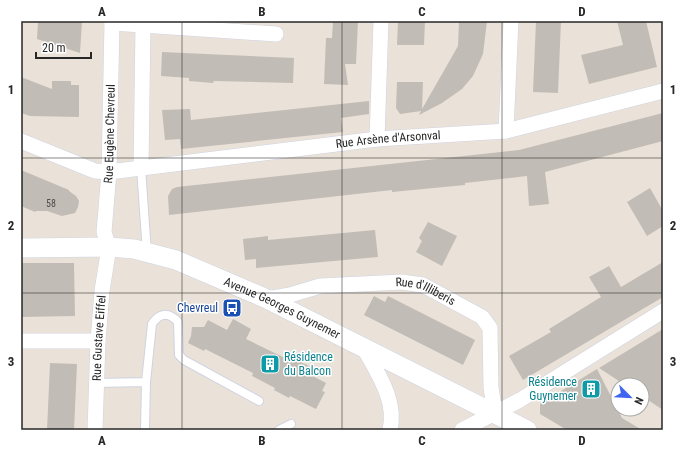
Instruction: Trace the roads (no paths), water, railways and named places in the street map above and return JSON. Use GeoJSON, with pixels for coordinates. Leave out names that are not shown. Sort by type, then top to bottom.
{"type":"FeatureCollection","features":[{"type":"Feature","properties":{"kind":"street"},"geometry":{"type":"LineString","coordinates":[[377,139],[381,21]]}},
{"type":"Feature","properties":{"kind":"street"},"geometry":{"type":"LineString","coordinates":[[506,131],[511,21]]}},
{"type":"Feature","properties":{"kind":"street"},"geometry":{"type":"LineString","coordinates":[[112,22],[143,25],[248,26],[276,34]]}},
{"type":"Feature","properties":{"kind":"street","name":"Rue Eugène Chevreul"},"geometry":{"type":"LineString","coordinates":[[109,246],[104,232],[109,172],[112,22]]}},
{"type":"Feature","properties":{"kind":"street"},"geometry":{"type":"LineString","coordinates":[[140,168],[143,25]]}},
{"type":"Feature","properties":{"kind":"street","name":"Rue Arsène d'Arsonval"},"geometry":{"type":"LineString","coordinates":[[21,141],[95,171],[109,172],[377,139],[506,131],[663,91]]}},
{"type":"Feature","properties":{"kind":"street","name":"Avenue Georges Guynemer"},"geometry":{"type":"LineString","coordinates":[[21,248],[109,246],[134,249],[176,260],[267,300],[495,412],[527,430]]}},
{"type":"Feature","properties":{"kind":"street","name":"Rue Gustave Eiffel"},"geometry":{"type":"LineString","coordinates":[[96,430],[98,341],[102,291],[109,246]]}},
{"type":"Feature","properties":{"kind":"street","name":"Rue d'Illiberis"},"geometry":{"type":"LineString","coordinates":[[267,300],[320,286],[402,282],[423,285],[482,317],[490,328],[491,388],[495,412]]}},
{"type":"Feature","properties":{"kind":"street"},"geometry":{"type":"LineString","coordinates":[[462,430],[520,400],[663,312]]}},
{"type":"Feature","properties":{"kind":"street"},"geometry":{"type":"LineString","coordinates":[[21,341],[98,341]]}},
{"type":"Feature","properties":{"kind":"street"},"geometry":{"type":"LineString","coordinates":[[364,348],[388,393],[392,421],[390,430]]}},
{"type":"Feature","properties":{"kind":"lane"},"geometry":{"type":"LineString","coordinates":[[140,168],[147,253]]}},
{"type":"Feature","properties":{"kind":"lane"},"geometry":{"type":"LineString","coordinates":[[145,430],[146,382],[152,324],[156,318],[163,314],[172,315],[178,322],[179,355],[184,360],[259,401]]}},
{"type":"Feature","properties":{"kind":"lane"},"geometry":{"type":"LineString","coordinates":[[96,382],[146,382]]}},
{"type":"Feature","properties":{"kind":"lane"},"geometry":{"type":"LineString","coordinates":[[279,430],[291,424]]}},
{"type":"Feature","properties":{"kind":"place","name":"Chevreul"},"geometry":{"type":"Point","coordinates":[232,308]}},
{"type":"Feature","properties":{"kind":"place","name":"Résidence du Balcon"},"geometry":{"type":"Point","coordinates":[270,364]}},
{"type":"Feature","properties":{"kind":"place","name":"Résidence Guynemer"},"geometry":{"type":"Point","coordinates":[591,389]}}]}
